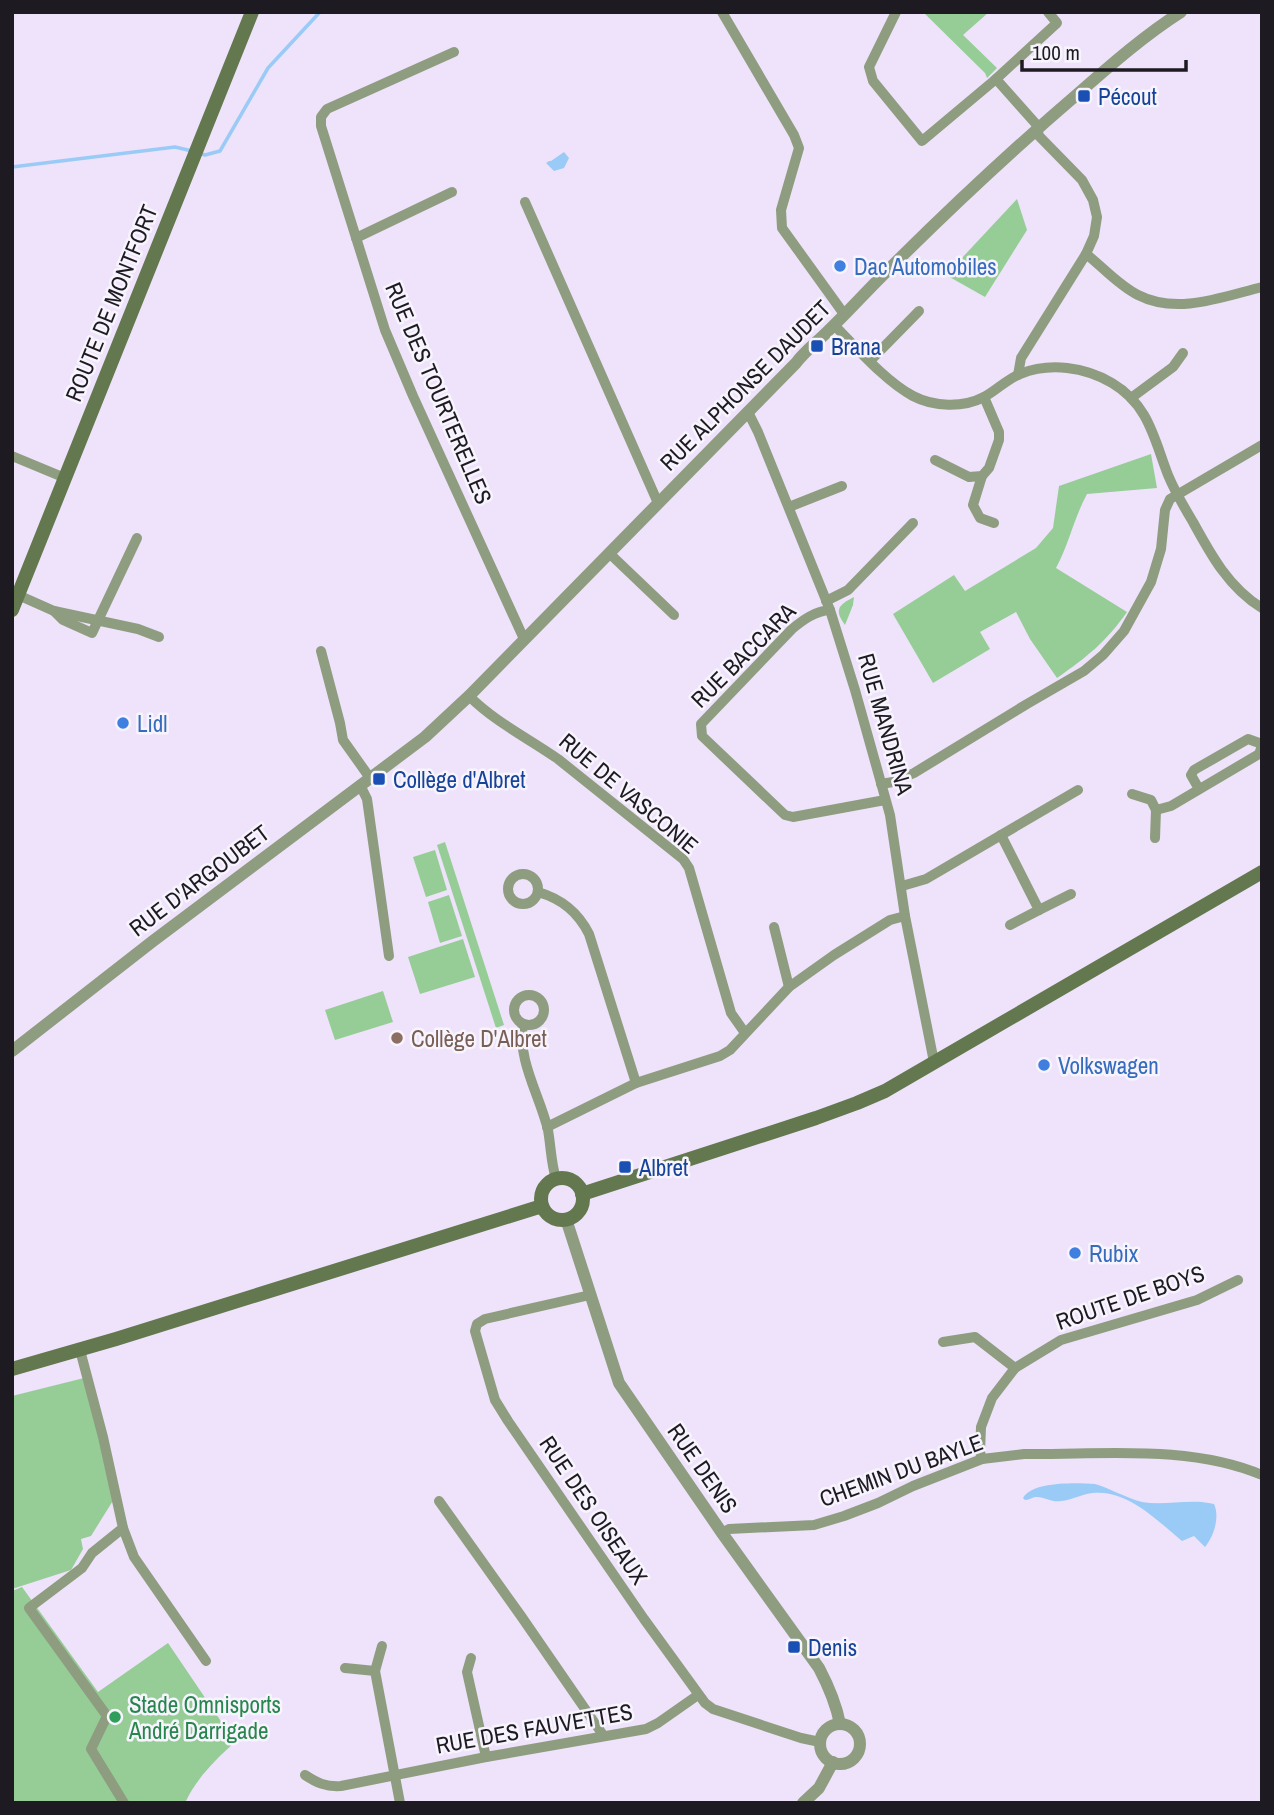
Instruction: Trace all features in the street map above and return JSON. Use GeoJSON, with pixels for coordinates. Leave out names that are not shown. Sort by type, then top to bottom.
{"type":"FeatureCollection","features":[{"type":"Feature","properties":{"kind":"main road","name":"ROUTE DE MONTFORT"},"geometry":{"type":"LineString","coordinates":[[12,610],[253,12]]}},
{"type":"Feature","properties":{"kind":"main road"},"geometry":{"type":"LineString","coordinates":[[582,1194],[857,1104],[885,1091],[1262,872]]}},
{"type":"Feature","properties":{"kind":"main road"},"geometry":{"type":"LineString","coordinates":[[556,1179],[572,1181],[579,1186],[582,1194],[579,1210],[566,1219],[551,1217],[542,1206],[543,1190],[548,1183],[556,1179]]}},
{"type":"Feature","properties":{"kind":"main road"},"geometry":{"type":"LineString","coordinates":[[12,1369],[542,1206]]}},
{"type":"Feature","properties":{"kind":"street"},"geometry":{"type":"LineString","coordinates":[[722,12],[799,148],[781,210],[782,228],[844,314]]}},
{"type":"Feature","properties":{"kind":"street"},"geometry":{"type":"LineString","coordinates":[[896,12],[869,67],[873,81],[922,141],[1057,23],[1048,12]]}},
{"type":"Feature","properties":{"kind":"street","name":"RUE ALPHONSE DAUDET"},"geometry":{"type":"LineString","coordinates":[[413,745],[469,696],[915,243],[1037,129],[1132,47],[1181,12]]}},
{"type":"Feature","properties":{"kind":"street","name":"RUE DES TOURTERELLES"},"geometry":{"type":"LineString","coordinates":[[454,52],[327,109],[321,117],[321,126],[385,330],[524,639]]}},
{"type":"Feature","properties":{"kind":"street"},"geometry":{"type":"LineString","coordinates":[[996,79],[1035,124],[1039,136],[1082,180],[1093,200],[1097,217],[1094,236],[1086,254],[1021,358],[1018,375]]}},
{"type":"Feature","properties":{"kind":"street"},"geometry":{"type":"LineString","coordinates":[[356,238],[452,192]]}},
{"type":"Feature","properties":{"kind":"street"},"geometry":{"type":"LineString","coordinates":[[525,202],[658,503]]}},
{"type":"Feature","properties":{"kind":"street"},"geometry":{"type":"LineString","coordinates":[[1086,254],[1136,294],[1152,300],[1179,304],[1197,303],[1262,287]]}},
{"type":"Feature","properties":{"kind":"street"},"geometry":{"type":"LineString","coordinates":[[870,360],[919,311]]}},
{"type":"Feature","properties":{"kind":"street"},"geometry":{"type":"LineString","coordinates":[[834,325],[893,381],[912,396],[928,402],[965,404],[984,397],[1018,375],[1035,370],[1077,368],[1113,383],[1131,398],[1147,419],[1177,494],[1218,565],[1233,584],[1262,608]]}},
{"type":"Feature","properties":{"kind":"street"},"geometry":{"type":"LineString","coordinates":[[1131,398],[1173,367],[1183,353]]}},
{"type":"Feature","properties":{"kind":"street"},"geometry":{"type":"LineString","coordinates":[[984,397],[999,432],[999,440],[989,468],[982,476],[973,505],[980,518],[994,523]]}},
{"type":"Feature","properties":{"kind":"street","name":"RUE MANDRINA"},"geometry":{"type":"LineString","coordinates":[[748,412],[789,507],[841,643],[890,815],[905,916],[934,1062]]}},
{"type":"Feature","properties":{"kind":"street"},"geometry":{"type":"LineString","coordinates":[[881,784],[914,774],[1084,671],[1103,655],[1124,631],[1151,582],[1161,549],[1165,510],[1170,499],[1262,445]]}},
{"type":"Feature","properties":{"kind":"street"},"geometry":{"type":"LineString","coordinates":[[12,456],[65,478]]}},
{"type":"Feature","properties":{"kind":"street"},"geometry":{"type":"LineString","coordinates":[[935,460],[969,477],[982,476]]}},
{"type":"Feature","properties":{"kind":"street"},"geometry":{"type":"LineString","coordinates":[[789,507],[842,486]]}},
{"type":"Feature","properties":{"kind":"street"},"geometry":{"type":"LineString","coordinates":[[828,606],[848,590],[914,523]]}},
{"type":"Feature","properties":{"kind":"street"},"geometry":{"type":"LineString","coordinates":[[98,621],[137,538]]}},
{"type":"Feature","properties":{"kind":"street"},"geometry":{"type":"LineString","coordinates":[[609,553],[674,615]]}},
{"type":"Feature","properties":{"kind":"street"},"geometry":{"type":"LineString","coordinates":[[18,595],[54,611],[138,629],[159,638]]}},
{"type":"Feature","properties":{"kind":"street","name":"RUE BACCARA"},"geometry":{"type":"LineString","coordinates":[[828,606],[805,618],[792,629],[701,724],[700,730],[702,736],[785,815],[793,817],[885,800]]}},
{"type":"Feature","properties":{"kind":"street"},"geometry":{"type":"LineString","coordinates":[[321,651],[343,740],[365,781],[389,956]]}},
{"type":"Feature","properties":{"kind":"street","name":"RUE DE VASCONIE"},"geometry":{"type":"LineString","coordinates":[[469,696],[497,721],[558,759],[683,859],[689,868],[731,1013],[745,1033]]}},
{"type":"Feature","properties":{"kind":"street"},"geometry":{"type":"LineString","coordinates":[[1156,810],[1171,806],[1259,754],[1262,745],[1248,739],[1194,769],[1191,775],[1199,789]]}},
{"type":"Feature","properties":{"kind":"street","name":"RUE D'ARGOUBET"},"geometry":{"type":"LineString","coordinates":[[12,1051],[413,745]]}},
{"type":"Feature","properties":{"kind":"street"},"geometry":{"type":"LineString","coordinates":[[902,886],[926,879],[1078,790]]}},
{"type":"Feature","properties":{"kind":"street"},"geometry":{"type":"LineString","coordinates":[[1132,794],[1151,800],[1156,810],[1155,838]]}},
{"type":"Feature","properties":{"kind":"street"},"geometry":{"type":"LineString","coordinates":[[1001,835],[1039,910]]}},
{"type":"Feature","properties":{"kind":"street"},"geometry":{"type":"LineString","coordinates":[[538,892],[561,900],[583,921],[636,1083]]}},
{"type":"Feature","properties":{"kind":"street"},"geometry":{"type":"LineString","coordinates":[[1010,925],[1072,894]]}},
{"type":"Feature","properties":{"kind":"street"},"geometry":{"type":"LineString","coordinates":[[547,1127],[636,1083],[720,1056],[730,1049],[789,987],[890,920],[905,916]]}},
{"type":"Feature","properties":{"kind":"street"},"geometry":{"type":"LineString","coordinates":[[774,927],[789,987]]}},
{"type":"Feature","properties":{"kind":"street"},"geometry":{"type":"LineString","coordinates":[[523,1024],[523,1051],[547,1127],[556,1179]]}},
{"type":"Feature","properties":{"kind":"street","name":"RUE DENIS"},"geometry":{"type":"LineString","coordinates":[[566,1219],[619,1383],[819,1668],[831,1689],[840,1724]]}},
{"type":"Feature","properties":{"kind":"street","name":"ROUTE DE BOYS"},"geometry":{"type":"LineString","coordinates":[[982,1459],[981,1426],[992,1398],[1015,1368],[1061,1340],[1197,1300],[1238,1280]]}},
{"type":"Feature","properties":{"kind":"street","name":"RUE DES OISEAUX"},"geometry":{"type":"LineString","coordinates":[[590,1295],[485,1319],[477,1324],[475,1331],[495,1400],[644,1619],[705,1703],[713,1709],[820,1742]]}},
{"type":"Feature","properties":{"kind":"street"},"geometry":{"type":"LineString","coordinates":[[943,1342],[975,1337],[1015,1368]]}},
{"type":"Feature","properties":{"kind":"street"},"geometry":{"type":"LineString","coordinates":[[80,1350],[127,1541],[134,1557],[206,1661]]}},
{"type":"Feature","properties":{"kind":"street","name":"CHEMIN DU BAYLE"},"geometry":{"type":"LineString","coordinates":[[722,1533],[729,1529],[803,1526],[831,1520],[982,1459],[1024,1454],[1167,1455],[1217,1461],[1262,1475]]}},
{"type":"Feature","properties":{"kind":"street"},"geometry":{"type":"LineString","coordinates":[[439,1501],[603,1735]]}},
{"type":"Feature","properties":{"kind":"street"},"geometry":{"type":"LineString","coordinates":[[123,1528],[92,1553],[82,1568],[29,1608],[107,1716],[91,1749],[124,1803]]}},
{"type":"Feature","properties":{"kind":"street"},"geometry":{"type":"LineString","coordinates":[[382,1646],[375,1671],[400,1803]]}},
{"type":"Feature","properties":{"kind":"street"},"geometry":{"type":"LineString","coordinates":[[471,1658],[467,1672],[486,1757]]}},
{"type":"Feature","properties":{"kind":"street"},"geometry":{"type":"LineString","coordinates":[[345,1668],[375,1671]]}},
{"type":"Feature","properties":{"kind":"street","name":"RUE DES FAUVETTES"},"geometry":{"type":"LineString","coordinates":[[305,1775],[330,1787],[646,1729],[698,1695]]}},
{"type":"Feature","properties":{"kind":"street"},"geometry":{"type":"LineString","coordinates":[[840,1724],[854,1730],[860,1743],[854,1757],[848,1762],[840,1763],[826,1758],[820,1742],[829,1727],[840,1724]]}},
{"type":"Feature","properties":{"kind":"street"},"geometry":{"type":"LineString","coordinates":[[803,1803],[819,1788],[833,1762]]}},
{"type":"Feature","properties":{"kind":"green space"},"geometry":{"type":"Polygon","coordinates":[[[923,12],[989,12],[963,35],[997,68],[987,78],[923,12]]]}},
{"type":"Feature","properties":{"kind":"green space"},"geometry":{"type":"Polygon","coordinates":[[[1017,199],[1027,230],[985,297],[946,275],[1017,199]]]}},
{"type":"Feature","properties":{"kind":"green space"},"geometry":{"type":"Polygon","coordinates":[[[1151,454],[1157,488],[1087,494],[1056,568],[1127,612],[1104,641],[1057,678],[1030,639],[1016,612],[980,632],[990,649],[933,683],[893,614],[954,575],[965,591],[1036,548],[1053,528],[1059,486],[1151,454]]]}},
{"type":"Feature","properties":{"kind":"green space"},"geometry":{"type":"Polygon","coordinates":[[[854,597],[853,605],[845,625],[839,608],[854,597]]]}},
{"type":"Feature","properties":{"kind":"green space"},"geometry":{"type":"Polygon","coordinates":[[[445,842],[504,1025],[496,1028],[437,845],[445,842]]]}},
{"type":"Feature","properties":{"kind":"green space"},"geometry":{"type":"Polygon","coordinates":[[[435,850],[447,890],[426,897],[413,857],[435,850]]]}},
{"type":"Feature","properties":{"kind":"green space"},"geometry":{"type":"Polygon","coordinates":[[[449,895],[462,936],[440,943],[428,902],[449,895]]]}},
{"type":"Feature","properties":{"kind":"green space"},"geometry":{"type":"Polygon","coordinates":[[[463,939],[475,977],[420,994],[408,957],[463,939]]]}},
{"type":"Feature","properties":{"kind":"green space"},"geometry":{"type":"Polygon","coordinates":[[[383,991],[393,1022],[335,1040],[325,1010],[383,991]]]}},
{"type":"Feature","properties":{"kind":"green space"},"geometry":{"type":"Polygon","coordinates":[[[84,1378],[114,1499],[91,1536],[81,1539],[83,1549],[71,1570],[12,1589],[12,1396],[84,1378]]]}},
{"type":"Feature","properties":{"kind":"green space","name":"Stade Omnisports André Darrigade"},"geometry":{"type":"Polygon","coordinates":[[[22,1587],[98,1692],[168,1643],[235,1742],[207,1770],[185,1803],[12,1803],[12,1591],[22,1587]]]}},
{"type":"Feature","properties":{"kind":"water"},"geometry":{"type":"Polygon","coordinates":[[[564,152],[569,158],[564,168],[554,171],[546,163],[564,152]]]}},
{"type":"Feature","properties":{"kind":"water"},"geometry":{"type":"Polygon","coordinates":[[[1095,1484],[1142,1502],[1214,1504],[1216,1520],[1211,1537],[1205,1547],[1194,1536],[1182,1541],[1130,1501],[1106,1493],[1058,1501],[1038,1497],[1025,1500],[1023,1498],[1028,1492],[1045,1486],[1095,1484]]]}},
{"type":"Feature","properties":{"kind":"waterway"},"geometry":{"type":"LineString","coordinates":[[199,153],[205,155],[220,151],[268,68],[320,12]]}},
{"type":"Feature","properties":{"kind":"waterway"},"geometry":{"type":"LineString","coordinates":[[12,167],[175,147],[192,151]]}},
{"type":"Feature","properties":{"kind":"place","name":"Pécout"},"geometry":{"type":"Point","coordinates":[1084,96]}},
{"type":"Feature","properties":{"kind":"place","name":"Dac Automobiles"},"geometry":{"type":"Point","coordinates":[840,266]}},
{"type":"Feature","properties":{"kind":"place","name":"Brana"},"geometry":{"type":"Point","coordinates":[817,346]}},
{"type":"Feature","properties":{"kind":"place","name":"Lidl"},"geometry":{"type":"Point","coordinates":[123,723]}},
{"type":"Feature","properties":{"kind":"place","name":"Collège d'Albret"},"geometry":{"type":"Point","coordinates":[379,779]}},
{"type":"Feature","properties":{"kind":"place","name":"Collège D'Albret"},"geometry":{"type":"Point","coordinates":[397,1038]}},
{"type":"Feature","properties":{"kind":"place","name":"Volkswagen"},"geometry":{"type":"Point","coordinates":[1044,1065]}},
{"type":"Feature","properties":{"kind":"place","name":"Albret"},"geometry":{"type":"Point","coordinates":[625,1167]}},
{"type":"Feature","properties":{"kind":"place","name":"Rubix"},"geometry":{"type":"Point","coordinates":[1075,1253]}},
{"type":"Feature","properties":{"kind":"place","name":"Denis"},"geometry":{"type":"Point","coordinates":[794,1647]}},
{"type":"Feature","properties":{"kind":"place","name":"Stade Omnisports André Darrigade"},"geometry":{"type":"Point","coordinates":[115,1717]}}]}
